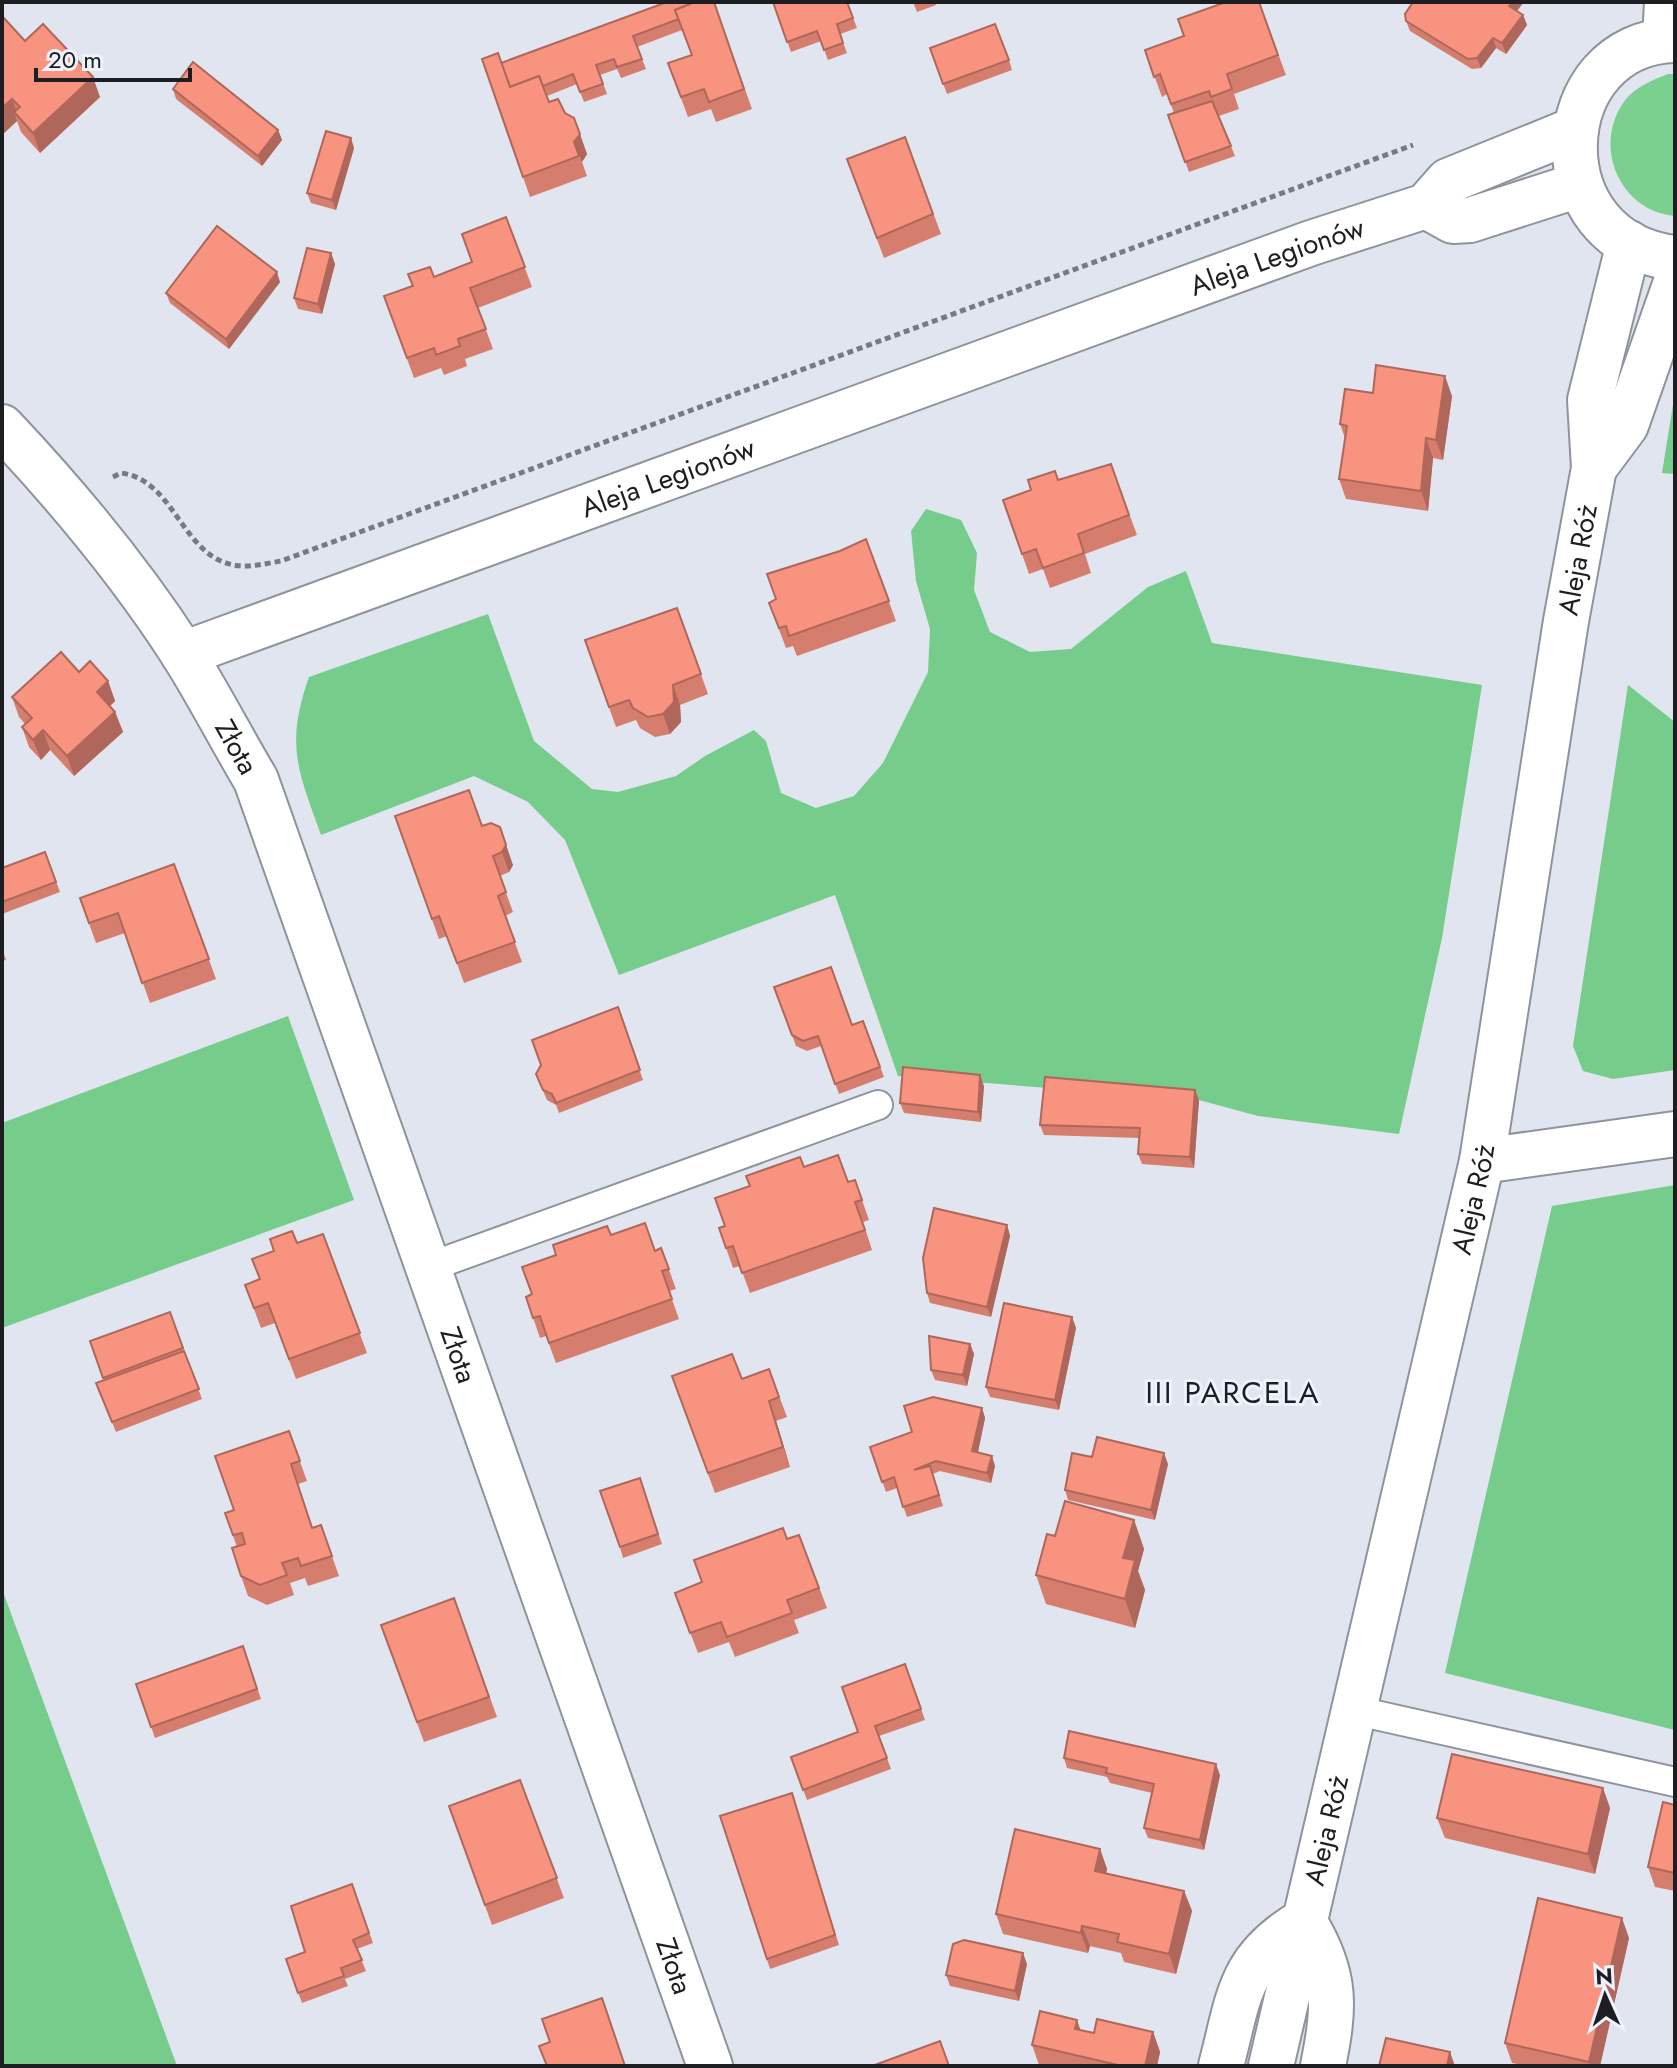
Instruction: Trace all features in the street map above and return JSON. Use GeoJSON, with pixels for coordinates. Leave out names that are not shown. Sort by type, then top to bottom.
{"type":"FeatureCollection","features":[{"type":"Feature","properties":{"kind":"street"},"geometry":{"type":"LineString","coordinates":[[1669,27],[1613,63],[1593,84],[1580,110],[1575,167],[1579,185],[1598,219],[1645,252],[1675,258]]}},
{"type":"Feature","properties":{"kind":"street","name":"Aleja Legionów"},"geometry":{"type":"LineString","coordinates":[[183,654],[1311,243],[1426,206],[1448,181],[1576,129]]}},
{"type":"Feature","properties":{"kind":"street"},"geometry":{"type":"LineString","coordinates":[[1426,206],[1453,221],[1470,220],[1579,185]]}},
{"type":"Feature","properties":{"kind":"street","name":"Aleja Róż"},"geometry":{"type":"LineString","coordinates":[[1271,2066],[1482,1161],[1563,637],[1594,468],[1590,400],[1629,243]]}},
{"type":"Feature","properties":{"kind":"street","name":"Aleja Róż"},"geometry":{"type":"LineString","coordinates":[[1594,468],[1626,425],[1675,285]]}},
{"type":"Feature","properties":{"kind":"street"},"geometry":{"type":"LineString","coordinates":[[2,427],[76,505],[183,654]]}},
{"type":"Feature","properties":{"kind":"street","name":"Złota"},"geometry":{"type":"LineString","coordinates":[[183,654],[256,780],[710,2066]]}},
{"type":"Feature","properties":{"kind":"street"},"geometry":{"type":"LineString","coordinates":[[1482,1161],[1675,1134]]}},
{"type":"Feature","properties":{"kind":"street","name":"Aleja Róż"},"geometry":{"type":"LineString","coordinates":[[1221,2066],[1246,1975],[1275,1938],[1304,1921]]}},
{"type":"Feature","properties":{"kind":"street","name":"Aleja Róż"},"geometry":{"type":"LineString","coordinates":[[1304,1921],[1320,1946],[1331,1984],[1334,2012],[1323,2066]]}},
{"type":"Feature","properties":{"kind":"lane"},"geometry":{"type":"LineString","coordinates":[[429,1267],[878,1105]]}},
{"type":"Feature","properties":{"kind":"lane"},"geometry":{"type":"LineString","coordinates":[[1353,1710],[1675,1782]]}},
{"type":"Feature","properties":{"kind":"path"},"geometry":{"type":"LineString","coordinates":[[108,480],[121,473],[141,478],[156,490],[198,546],[221,560],[242,566],[281,561],[1417,143]]}},
{"type":"Feature","properties":{"kind":"green space"},"geometry":{"type":"Polygon","coordinates":[[[1668,74],[1675,74],[1675,216],[1655,211],[1639,202],[1626,189],[1616,172],[1611,154],[1611,136],[1616,117],[1626,99],[1640,87],[1668,74]]]}},
{"type":"Feature","properties":{"kind":"green space"},"geometry":{"type":"Polygon","coordinates":[[[1675,392],[1675,474],[1662,473],[1675,392]]]}},
{"type":"Feature","properties":{"kind":"green space"},"geometry":{"type":"Polygon","coordinates":[[[926,509],[961,520],[977,553],[974,590],[990,632],[1030,652],[1071,649],[1148,587],[1186,571],[1212,643],[1482,685],[1442,938],[1399,1134],[1258,1116],[1199,1100],[898,1076],[835,895],[619,975],[565,840],[528,802],[474,776],[321,835],[297,758],[298,721],[309,677],[488,614],[534,741],[592,789],[618,792],[676,776],[705,756],[754,730],[766,741],[781,793],[816,808],[854,796],[883,763],[928,672],[930,629],[916,581],[911,531],[926,509]]]}},
{"type":"Feature","properties":{"kind":"green space"},"geometry":{"type":"Polygon","coordinates":[[[1628,685],[1675,722],[1675,1070],[1613,1079],[1583,1071],[1573,1046],[1628,685]]]}},
{"type":"Feature","properties":{"kind":"green space"},"geometry":{"type":"Polygon","coordinates":[[[288,1016],[354,1200],[2,1328],[2,1123],[288,1016]]]}},
{"type":"Feature","properties":{"kind":"green space"},"geometry":{"type":"Polygon","coordinates":[[[1675,1185],[1675,1730],[1445,1673],[1552,1206],[1675,1185]]]}},
{"type":"Feature","properties":{"kind":"green space"},"geometry":{"type":"Polygon","coordinates":[[[2,1589],[177,2066],[2,2066],[2,1589]]]}},
{"type":"Feature","properties":{"kind":"building"},"geometry":{"type":"Polygon","coordinates":[[[667,2],[695,2],[675,10],[679,19],[633,36],[642,59],[617,67],[614,59],[596,65],[603,84],[580,92],[573,74],[543,86],[539,76],[510,87],[501,63],[667,2]]]}},
{"type":"Feature","properties":{"kind":"building"},"geometry":{"type":"Polygon","coordinates":[[[695,2],[714,2],[744,89],[709,102],[704,89],[681,97],[668,63],[692,55],[675,10],[695,2]]]}},
{"type":"Feature","properties":{"kind":"building"},"geometry":{"type":"Polygon","coordinates":[[[773,2],[847,2],[853,18],[837,24],[843,43],[824,50],[817,31],[787,42],[773,2]]]}},
{"type":"Feature","properties":{"kind":"building"},"geometry":{"type":"Polygon","coordinates":[[[1226,2],[1259,2],[1278,55],[1227,74],[1232,89],[1211,97],[1209,91],[1171,104],[1160,74],[1154,77],[1145,50],[1184,36],[1178,19],[1226,2]]]}},
{"type":"Feature","properties":{"kind":"building"},"geometry":{"type":"Polygon","coordinates":[[[1413,2],[1512,2],[1509,6],[1523,15],[1502,43],[1493,38],[1477,58],[1468,59],[1406,21],[1405,14],[1413,2]]]}},
{"type":"Feature","properties":{"kind":"building"},"geometry":{"type":"Polygon","coordinates":[[[2,16],[25,41],[43,24],[93,77],[33,133],[14,112],[20,107],[12,99],[2,108],[2,16]]]}},
{"type":"Feature","properties":{"kind":"building"},"geometry":{"type":"Polygon","coordinates":[[[995,24],[1009,60],[943,84],[930,48],[995,24]]]}},
{"type":"Feature","properties":{"kind":"building"},"geometry":{"type":"Polygon","coordinates":[[[498,53],[510,87],[539,76],[549,102],[558,99],[565,113],[574,118],[580,134],[574,142],[579,156],[523,177],[482,59],[498,53]]]}},
{"type":"Feature","properties":{"kind":"building"},"geometry":{"type":"Polygon","coordinates":[[[193,62],[278,130],[258,156],[173,89],[193,62]]]}},
{"type":"Feature","properties":{"kind":"building"},"geometry":{"type":"Polygon","coordinates":[[[1212,101],[1231,146],[1185,162],[1168,115],[1212,101]]]}},
{"type":"Feature","properties":{"kind":"building"},"geometry":{"type":"Polygon","coordinates":[[[326,131],[351,138],[332,200],[307,193],[326,131]]]}},
{"type":"Feature","properties":{"kind":"building"},"geometry":{"type":"Polygon","coordinates":[[[905,137],[933,214],[877,238],[847,159],[905,137]]]}},
{"type":"Feature","properties":{"kind":"building"},"geometry":{"type":"Polygon","coordinates":[[[506,217],[525,267],[470,288],[486,329],[458,339],[460,346],[436,355],[434,348],[407,358],[384,296],[413,286],[408,274],[430,267],[434,277],[472,262],[462,234],[506,217]]]}},
{"type":"Feature","properties":{"kind":"building"},"geometry":{"type":"Polygon","coordinates":[[[217,226],[277,272],[226,339],[166,293],[217,226]]]}},
{"type":"Feature","properties":{"kind":"building"},"geometry":{"type":"Polygon","coordinates":[[[307,248],[331,253],[318,304],[294,298],[307,248]]]}},
{"type":"Feature","properties":{"kind":"building"},"geometry":{"type":"Polygon","coordinates":[[[1376,365],[1445,376],[1436,440],[1426,438],[1421,491],[1339,479],[1347,426],[1340,424],[1345,389],[1373,393],[1376,365]]]}},
{"type":"Feature","properties":{"kind":"building"},"geometry":{"type":"Polygon","coordinates":[[[1111,464],[1129,515],[1078,534],[1084,553],[1043,568],[1036,549],[1022,554],[1003,500],[1031,490],[1028,480],[1055,471],[1058,480],[1111,464]]]}},
{"type":"Feature","properties":{"kind":"building"},"geometry":{"type":"Polygon","coordinates":[[[866,539],[889,601],[789,636],[786,626],[779,628],[769,603],[776,599],[767,574],[840,551],[866,539]]]}},
{"type":"Feature","properties":{"kind":"building"},"geometry":{"type":"Polygon","coordinates":[[[677,608],[701,674],[673,685],[674,702],[663,714],[648,717],[633,708],[629,700],[609,707],[585,640],[677,608]]]}},
{"type":"Feature","properties":{"kind":"building"},"geometry":{"type":"Polygon","coordinates":[[[61,652],[79,672],[90,661],[108,681],[97,692],[115,712],[67,756],[43,730],[33,740],[22,727],[32,718],[12,697],[61,652]]]}},
{"type":"Feature","properties":{"kind":"building"},"geometry":{"type":"Polygon","coordinates":[[[469,790],[482,826],[491,823],[500,827],[506,845],[502,852],[493,856],[506,892],[498,896],[515,942],[457,963],[439,916],[432,919],[395,816],[469,790]]]}},
{"type":"Feature","properties":{"kind":"building"},"geometry":{"type":"Polygon","coordinates":[[[45,852],[56,882],[2,902],[2,868],[45,852]]]}},
{"type":"Feature","properties":{"kind":"building"},"geometry":{"type":"Polygon","coordinates":[[[174,864],[209,959],[142,983],[118,913],[89,923],[80,898],[174,864]]]}},
{"type":"Feature","properties":{"kind":"building"},"geometry":{"type":"Polygon","coordinates":[[[831,967],[852,1025],[863,1021],[880,1067],[835,1084],[818,1036],[803,1041],[792,1035],[774,987],[831,967]]]}},
{"type":"Feature","properties":{"kind":"building"},"geometry":{"type":"Polygon","coordinates":[[[618,1007],[640,1070],[556,1103],[552,1094],[543,1090],[536,1074],[541,1065],[532,1040],[618,1007]]]}},
{"type":"Feature","properties":{"kind":"building"},"geometry":{"type":"Polygon","coordinates":[[[903,1067],[980,1075],[978,1112],[900,1103],[903,1067]]]}},
{"type":"Feature","properties":{"kind":"building"},"geometry":{"type":"Polygon","coordinates":[[[1045,1077],[1195,1090],[1190,1157],[1138,1154],[1140,1128],[1040,1125],[1045,1077]]]}},
{"type":"Feature","properties":{"kind":"building"},"geometry":{"type":"Polygon","coordinates":[[[838,1155],[848,1182],[855,1180],[862,1200],[855,1202],[865,1230],[742,1273],[733,1246],[726,1248],[719,1228],[725,1226],[715,1198],[750,1186],[746,1176],[800,1157],[804,1167],[838,1155]]]}},
{"type":"Feature","properties":{"kind":"building"},"geometry":{"type":"Polygon","coordinates":[[[934,1208],[1007,1225],[987,1307],[927,1293],[923,1258],[934,1208]]]}},
{"type":"Feature","properties":{"kind":"building"},"geometry":{"type":"Polygon","coordinates":[[[645,1223],[655,1251],[661,1248],[669,1269],[662,1271],[672,1299],[549,1343],[540,1316],[533,1318],[526,1297],[532,1294],[522,1267],[556,1255],[553,1245],[607,1226],[611,1235],[645,1223]]]}},
{"type":"Feature","properties":{"kind":"building"},"geometry":{"type":"Polygon","coordinates":[[[292,1231],[297,1243],[323,1234],[360,1333],[289,1359],[268,1303],[254,1308],[245,1285],[260,1279],[252,1259],[274,1251],[270,1239],[292,1231]]]}},
{"type":"Feature","properties":{"kind":"building"},"geometry":{"type":"Polygon","coordinates":[[[1004,1303],[1072,1317],[1055,1400],[986,1387],[1004,1303]]]}},
{"type":"Feature","properties":{"kind":"building"},"geometry":{"type":"Polygon","coordinates":[[[170,1312],[183,1348],[103,1378],[90,1341],[170,1312]]]}},
{"type":"Feature","properties":{"kind":"building"},"geometry":{"type":"Polygon","coordinates":[[[929,1336],[970,1344],[963,1375],[931,1370],[929,1336]]]}},
{"type":"Feature","properties":{"kind":"building"},"geometry":{"type":"Polygon","coordinates":[[[184,1351],[199,1389],[112,1422],[96,1383],[184,1351]]]}},
{"type":"Feature","properties":{"kind":"building"},"geometry":{"type":"Polygon","coordinates":[[[732,1354],[742,1379],[769,1369],[779,1397],[769,1401],[783,1447],[708,1473],[672,1376],[732,1354]]]}},
{"type":"Feature","properties":{"kind":"building"},"geometry":{"type":"Polygon","coordinates":[[[933,1397],[982,1408],[972,1451],[992,1456],[987,1473],[936,1461],[914,1470],[930,1466],[939,1495],[903,1507],[894,1477],[882,1482],[870,1447],[912,1432],[904,1406],[933,1397]]]}},
{"type":"Feature","properties":{"kind":"building"},"geometry":{"type":"Polygon","coordinates":[[[289,1431],[300,1461],[291,1464],[312,1528],[321,1525],[332,1556],[301,1566],[298,1558],[282,1563],[287,1575],[260,1585],[241,1576],[232,1548],[245,1544],[242,1533],[233,1535],[225,1513],[234,1510],[215,1456],[289,1431]]]}},
{"type":"Feature","properties":{"kind":"building"},"geometry":{"type":"Polygon","coordinates":[[[1097,1437],[1164,1453],[1151,1510],[1065,1490],[1072,1453],[1092,1457],[1097,1437]]]}},
{"type":"Feature","properties":{"kind":"building"},"geometry":{"type":"Polygon","coordinates":[[[640,1478],[658,1534],[620,1547],[600,1491],[640,1478]]]}},
{"type":"Feature","properties":{"kind":"building"},"geometry":{"type":"Polygon","coordinates":[[[1065,1501],[1134,1520],[1123,1558],[1135,1560],[1125,1599],[1036,1575],[1047,1534],[1055,1536],[1065,1501]]]}},
{"type":"Feature","properties":{"kind":"building"},"geometry":{"type":"Polygon","coordinates":[[[783,1528],[787,1539],[799,1535],[819,1588],[787,1600],[792,1613],[727,1637],[721,1622],[690,1633],[675,1593],[702,1582],[694,1560],[783,1528]]]}},
{"type":"Feature","properties":{"kind":"building"},"geometry":{"type":"Polygon","coordinates":[[[454,1598],[489,1697],[417,1722],[381,1625],[454,1598]]]}},
{"type":"Feature","properties":{"kind":"building"},"geometry":{"type":"Polygon","coordinates":[[[243,1646],[257,1689],[151,1727],[136,1684],[243,1646]]]}},
{"type":"Feature","properties":{"kind":"building"},"geometry":{"type":"Polygon","coordinates":[[[905,1664],[921,1709],[875,1726],[887,1758],[803,1790],[791,1757],[858,1732],[842,1687],[905,1664]]]}},
{"type":"Feature","properties":{"kind":"building"},"geometry":{"type":"Polygon","coordinates":[[[1069,1731],[1216,1764],[1200,1840],[1144,1828],[1154,1784],[1106,1773],[1107,1768],[1064,1758],[1069,1731]]]}},
{"type":"Feature","properties":{"kind":"building"},"geometry":{"type":"Polygon","coordinates":[[[1452,1754],[1603,1788],[1588,1854],[1437,1818],[1452,1754]]]}},
{"type":"Feature","properties":{"kind":"building"},"geometry":{"type":"Polygon","coordinates":[[[520,1780],[557,1878],[485,1905],[449,1806],[520,1780]]]}},
{"type":"Feature","properties":{"kind":"building"},"geometry":{"type":"Polygon","coordinates":[[[792,1793],[835,1935],[767,1959],[720,1816],[792,1793]]]}},
{"type":"Feature","properties":{"kind":"building"},"geometry":{"type":"Polygon","coordinates":[[[1663,1802],[1675,1805],[1675,1873],[1648,1867],[1663,1802]]]}},
{"type":"Feature","properties":{"kind":"building"},"geometry":{"type":"Polygon","coordinates":[[[1015,1829],[1100,1849],[1095,1871],[1184,1891],[1169,1954],[1117,1942],[1119,1934],[1082,1926],[1081,1933],[996,1914],[1015,1829]]]}},
{"type":"Feature","properties":{"kind":"building"},"geometry":{"type":"Polygon","coordinates":[[[352,1884],[369,1933],[353,1940],[362,1960],[341,1968],[344,1976],[298,1993],[286,1959],[305,1952],[291,1906],[352,1884]]]}},
{"type":"Feature","properties":{"kind":"building"},"geometry":{"type":"Polygon","coordinates":[[[1538,1898],[1622,1918],[1589,2062],[1505,2043],[1538,1898]]]}},
{"type":"Feature","properties":{"kind":"building"},"geometry":{"type":"Polygon","coordinates":[[[964,1940],[1023,1953],[1015,1991],[946,1975],[953,1944],[964,1940]]]}},
{"type":"Feature","properties":{"kind":"building"},"geometry":{"type":"Polygon","coordinates":[[[602,1998],[625,2066],[547,2066],[539,2046],[550,2042],[542,2019],[602,1998]]]}},
{"type":"Feature","properties":{"kind":"building"},"geometry":{"type":"Polygon","coordinates":[[[1040,2011],[1077,2020],[1075,2029],[1094,2033],[1097,2019],[1153,2032],[1145,2066],[1122,2066],[1032,2045],[1040,2011]]]}},
{"type":"Feature","properties":{"kind":"building"},"geometry":{"type":"Polygon","coordinates":[[[1386,2038],[1450,2052],[1447,2066],[1379,2066],[1386,2038]]]}},
{"type":"Feature","properties":{"kind":"building"},"geometry":{"type":"Polygon","coordinates":[[[940,2041],[949,2066],[872,2066],[940,2041]]]}},
{"type":"Feature","properties":{"kind":"district","name":"III PARCELA"},"geometry":{"type":"Point","coordinates":[1233,1393]}}]}
